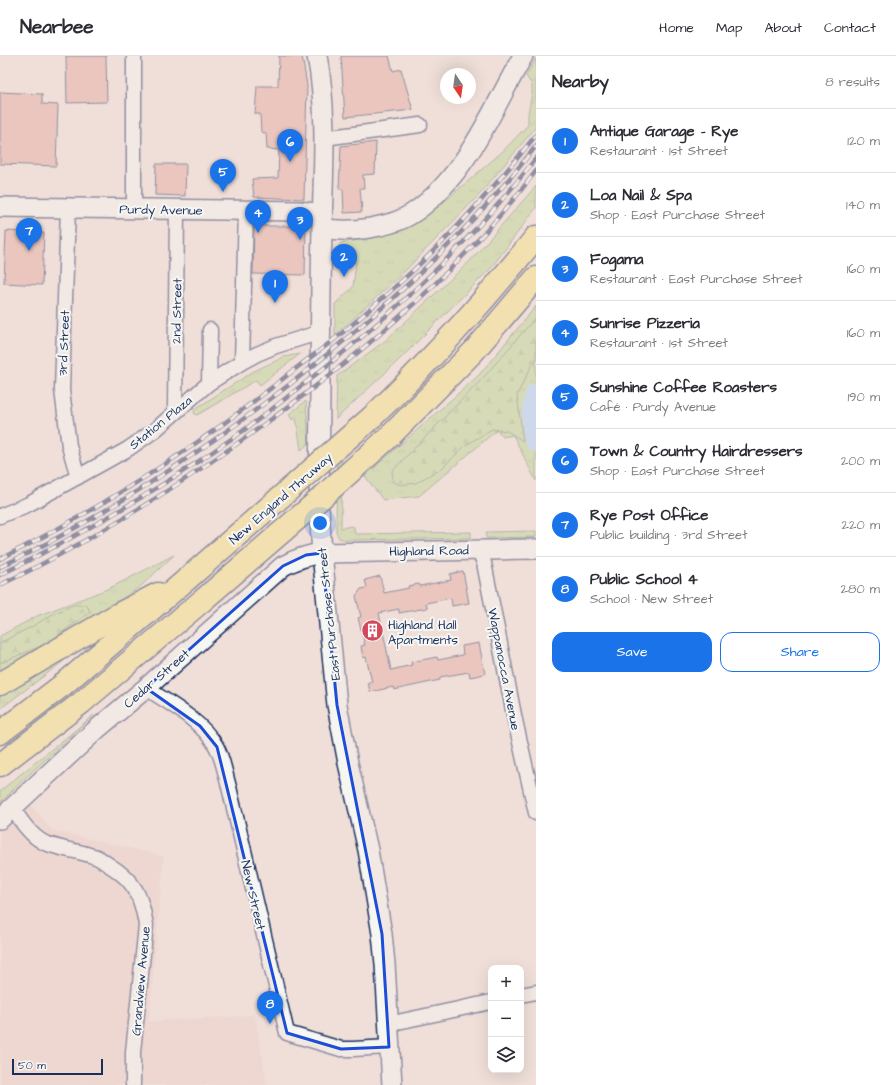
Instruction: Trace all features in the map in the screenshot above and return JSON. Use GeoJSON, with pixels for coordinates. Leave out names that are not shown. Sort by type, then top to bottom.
{"type":"FeatureCollection","features":[{"type":"Feature","properties":{"kind":"highway","name":"New England Thruway"},"geometry":{"type":"LineString","coordinates":[[0,733],[64,684],[186,580],[372,417],[452,336],[510,270],[536,237]]}},
{"type":"Feature","properties":{"kind":"highway","name":"New England Thruway"},"geometry":{"type":"LineString","coordinates":[[0,765],[81,703],[203,600],[390,436],[474,351],[536,278]]}},
{"type":"Feature","properties":{"kind":"highway"},"geometry":{"type":"LineString","coordinates":[[0,684],[123,612],[186,580]]}},
{"type":"Feature","properties":{"kind":"street"},"geometry":{"type":"LineString","coordinates":[[134,56],[134,209]]}},
{"type":"Feature","properties":{"kind":"street","name":"East Purchase Street"},"geometry":{"type":"LineString","coordinates":[[317,56],[324,138],[319,508],[322,553],[338,705],[378,907],[385,964],[389,1047]]}},
{"type":"Feature","properties":{"kind":"street","name":"Purdy Avenue"},"geometry":{"type":"LineString","coordinates":[[0,207],[299,211],[322,221],[335,231],[355,231],[389,224],[417,211],[429,201],[456,172],[483,132],[523,56]]}},
{"type":"Feature","properties":{"kind":"street"},"geometry":{"type":"LineString","coordinates":[[324,138],[420,125]]}},
{"type":"Feature","properties":{"kind":"street","name":"3rd Street"},"geometry":{"type":"LineString","coordinates":[[68,208],[62,390],[69,446],[78,477]]}},
{"type":"Feature","properties":{"kind":"street","name":"2nd Street"},"geometry":{"type":"LineString","coordinates":[[175,412],[177,210]]}},
{"type":"Feature","properties":{"kind":"street"},"geometry":{"type":"LineString","coordinates":[[242,362],[246,210]]}},
{"type":"Feature","properties":{"kind":"street"},"geometry":{"type":"LineString","coordinates":[[209,383],[210,330]]}},
{"type":"Feature","properties":{"kind":"street","name":"Station Plaza"},"geometry":{"type":"LineString","coordinates":[[0,516],[29,504],[141,440],[209,383],[242,362],[276,346],[321,332]]}},
{"type":"Feature","properties":{"kind":"street","name":"Highland Road"},"geometry":{"type":"LineString","coordinates":[[322,553],[536,548]]}},
{"type":"Feature","properties":{"kind":"street","name":"Wappanocca Avenue"},"geometry":{"type":"LineString","coordinates":[[479,549],[484,563],[515,720],[536,813]]}},
{"type":"Feature","properties":{"kind":"street","name":"Cedar Street"},"geometry":{"type":"LineString","coordinates":[[6,813],[97,728],[146,688],[283,566],[306,555],[322,553]]}},
{"type":"Feature","properties":{"kind":"street","name":"New Street"},"geometry":{"type":"LineString","coordinates":[[146,688],[200,726],[210,736],[217,747],[229,787],[288,1034],[341,1048],[353,1049],[389,1047]]}},
{"type":"Feature","properties":{"kind":"street","name":"Grandview Avenue"},"geometry":{"type":"LineString","coordinates":[[6,813],[20,820],[31,833],[45,843],[95,856],[130,880],[138,894],[143,906],[146,925],[133,1052],[133,1085]]}},
{"type":"Feature","properties":{"kind":"street"},"geometry":{"type":"LineString","coordinates":[[524,994],[536,992]]}},
{"type":"Feature","properties":{"kind":"street"},"geometry":{"type":"LineString","coordinates":[[388,1024],[488,1003]]}},
{"type":"Feature","properties":{"kind":"street"},"geometry":{"type":"LineString","coordinates":[[389,1047],[392,1085]]}},
{"type":"Feature","properties":{"kind":"highlighted area"},"geometry":{"type":"Polygon","coordinates":[[[322,553],[337,705],[382,934],[389,1047],[341,1049],[287,1033],[217,747],[200,726],[146,688],[283,566],[306,555],[322,553]]]}},
{"type":"Feature","properties":{"kind":"shaded area"},"geometry":{"type":"Polygon","coordinates":[[[27,800],[52,830],[164,856],[149,1021],[255,1015],[267,1085],[0,1085],[0,824],[27,800]]]}},
{"type":"Feature","properties":{"kind":"green space"},"geometry":{"type":"Polygon","coordinates":[[[536,58],[536,127],[480,194],[403,273],[335,335],[335,304],[353,287],[356,262],[337,261],[338,247],[341,243],[399,231],[439,206],[502,152],[528,125],[532,85],[526,76],[536,58]]]}},
{"type":"Feature","properties":{"kind":"green space"},"geometry":{"type":"Polygon","coordinates":[[[536,186],[536,208],[491,268],[401,358],[336,419],[337,376],[385,341],[470,261],[536,186]]]}},
{"type":"Feature","properties":{"kind":"green space"},"geometry":{"type":"Polygon","coordinates":[[[536,306],[536,481],[513,435],[503,437],[497,430],[419,496],[383,500],[365,476],[479,375],[536,306]]]}},
{"type":"Feature","properties":{"kind":"green space"},"geometry":{"type":"Polygon","coordinates":[[[536,317],[536,361],[531,367],[517,395],[523,441],[507,431],[492,429],[466,445],[442,468],[416,483],[401,485],[393,482],[392,471],[484,377],[536,317]]]}},
{"type":"Feature","properties":{"kind":"green space"},"geometry":{"type":"Polygon","coordinates":[[[300,354],[260,385],[256,380],[199,414],[196,415],[194,413],[195,409],[254,371],[284,357],[300,354]]]}},
{"type":"Feature","properties":{"kind":"green space"},"geometry":{"type":"Polygon","coordinates":[[[306,401],[309,443],[301,450],[296,417],[292,420],[289,414],[306,401]]]}},
{"type":"Feature","properties":{"kind":"green space"},"geometry":{"type":"Polygon","coordinates":[[[342,449],[341,528],[351,526],[354,527],[355,534],[471,532],[471,538],[345,540],[339,538],[336,532],[337,454],[342,449]]]}},
{"type":"Feature","properties":{"kind":"green space"},"geometry":{"type":"Polygon","coordinates":[[[536,531],[536,537],[486,538],[486,532],[536,531]]]}},
{"type":"Feature","properties":{"kind":"green space"},"geometry":{"type":"Polygon","coordinates":[[[174,555],[142,585],[99,615],[0,677],[0,636],[37,616],[110,588],[174,555]]]}},
{"type":"Feature","properties":{"kind":"green space"},"geometry":{"type":"Polygon","coordinates":[[[73,605],[87,605],[90,612],[46,644],[0,663],[0,643],[51,615],[73,605]]]}},
{"type":"Feature","properties":{"kind":"green space"},"geometry":{"type":"Polygon","coordinates":[[[71,651],[73,654],[0,709],[0,693],[71,651]]]}},
{"type":"Feature","properties":{"kind":"green space"},"geometry":{"type":"Polygon","coordinates":[[[94,715],[24,779],[0,803],[0,791],[94,715]]]}},
{"type":"Feature","properties":{"kind":"building"},"geometry":{"type":"Polygon","coordinates":[[[66,56],[106,56],[107,102],[67,103],[66,56]]]}},
{"type":"Feature","properties":{"kind":"building"},"geometry":{"type":"Polygon","coordinates":[[[279,56],[302,56],[307,85],[304,199],[254,197],[252,179],[278,178],[279,150],[267,149],[266,133],[261,132],[260,114],[255,114],[257,86],[278,86],[279,56]]]}},
{"type":"Feature","properties":{"kind":"building"},"geometry":{"type":"Polygon","coordinates":[[[341,56],[389,56],[393,71],[401,69],[413,110],[345,117],[341,56]]]}},
{"type":"Feature","properties":{"kind":"building"},"geometry":{"type":"Polygon","coordinates":[[[0,92],[42,94],[42,104],[58,105],[56,166],[0,164],[0,92]]]}},
{"type":"Feature","properties":{"kind":"building"},"geometry":{"type":"Polygon","coordinates":[[[376,142],[375,174],[363,175],[364,188],[360,188],[362,212],[344,213],[343,189],[339,189],[341,146],[376,142]]]}},
{"type":"Feature","properties":{"kind":"building"},"geometry":{"type":"Polygon","coordinates":[[[156,164],[186,164],[185,196],[155,195],[156,164]]]}},
{"type":"Feature","properties":{"kind":"building"},"geometry":{"type":"Polygon","coordinates":[[[254,226],[306,226],[305,275],[253,274],[254,226]]]}},
{"type":"Feature","properties":{"kind":"building"},"geometry":{"type":"Polygon","coordinates":[[[6,231],[44,233],[42,285],[4,283],[6,231]]]}},
{"type":"Feature","properties":{"kind":"building","name":"Highland Hall Apartments"},"geometry":{"type":"Polygon","coordinates":[[[463,571],[469,603],[452,606],[451,598],[426,603],[427,608],[399,613],[399,609],[379,613],[391,670],[412,665],[411,662],[437,657],[438,660],[463,655],[462,646],[479,643],[485,674],[470,677],[469,672],[440,677],[440,680],[394,690],[393,687],[370,692],[368,682],[372,682],[366,657],[363,658],[361,646],[365,645],[358,618],[361,617],[356,596],[361,589],[367,588],[365,580],[380,576],[384,593],[409,588],[408,586],[419,584],[420,586],[451,580],[450,574],[463,571]]]}},
{"type":"Feature","properties":{"kind":"waterway"},"geometry":{"type":"LineString","coordinates":[[536,395],[533,418],[533,430],[536,441]]}},
{"type":"Feature","properties":{"kind":"railway"},"geometry":{"type":"LineString","coordinates":[[0,559],[79,517],[155,471],[264,394],[332,341],[381,300],[451,233],[486,195],[536,135]]}},
{"type":"Feature","properties":{"kind":"railway"},"geometry":{"type":"LineString","coordinates":[[0,567],[77,527],[152,482],[224,433],[294,381],[360,327],[422,271],[481,211],[536,146]]}},
{"type":"Feature","properties":{"kind":"railway"},"geometry":{"type":"LineString","coordinates":[[0,575],[91,527],[151,492],[209,455],[271,410],[368,332],[428,278],[484,220],[511,190],[536,158]]}},
{"type":"Feature","properties":{"kind":"railway"},"geometry":{"type":"LineString","coordinates":[[0,585],[62,553],[152,501],[238,443],[320,383],[398,318],[435,284],[471,248],[536,171]]}},
{"type":"Feature","properties":{"kind":"place","name":"Town & Country Hairdressers"},"geometry":{"type":"Point","coordinates":[290,162]}},
{"type":"Feature","properties":{"kind":"place","name":"Sunshine Coffee Roasters"},"geometry":{"type":"Point","coordinates":[223,192]}},
{"type":"Feature","properties":{"kind":"place","name":"Sunrise Pizzeria"},"geometry":{"type":"Point","coordinates":[258,233]}},
{"type":"Feature","properties":{"kind":"place","name":"Fogama"},"geometry":{"type":"Point","coordinates":[300,240]}},
{"type":"Feature","properties":{"kind":"place","name":"Rye Post Office"},"geometry":{"type":"Point","coordinates":[29,251]}},
{"type":"Feature","properties":{"kind":"place","name":"Loa Nail & Spa"},"geometry":{"type":"Point","coordinates":[344,277]}},
{"type":"Feature","properties":{"kind":"place","name":"Antique Garage - Rye"},"geometry":{"type":"Point","coordinates":[275,303]}},
{"type":"Feature","properties":{"kind":"place","name":"Highland Hall Apartments"},"geometry":{"type":"Point","coordinates":[372,631]}},
{"type":"Feature","properties":{"kind":"place","name":"Public School 4"},"geometry":{"type":"Point","coordinates":[270,1024]}}]}
